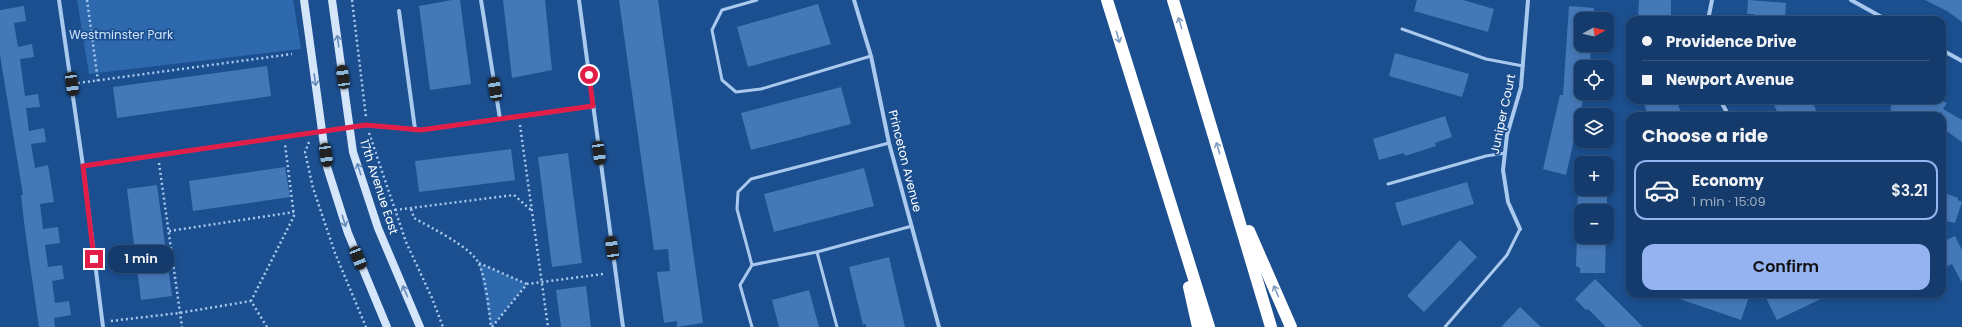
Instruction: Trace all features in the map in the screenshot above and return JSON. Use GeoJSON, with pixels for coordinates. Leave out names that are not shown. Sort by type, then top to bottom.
{"type":"FeatureCollection","features":[{"type":"Feature","properties":{"kind":"highway"},"geometry":{"type":"LineString","coordinates":[[1107,0],[1209,327]]}},
{"type":"Feature","properties":{"kind":"highway"},"geometry":{"type":"LineString","coordinates":[[1173,0],[1270,327]]}},
{"type":"Feature","properties":{"kind":"highway"},"geometry":{"type":"LineString","coordinates":[[1159,166],[1198,327]]}},
{"type":"Feature","properties":{"kind":"highway"},"geometry":{"type":"LineString","coordinates":[[1229,185],[1291,327]]}},
{"type":"Feature","properties":{"kind":"street"},"geometry":{"type":"LineString","coordinates":[[59,0],[72,84],[103,327]]}},
{"type":"Feature","properties":{"kind":"street"},"geometry":{"type":"LineString","coordinates":[[304,0],[327,166],[348,233],[388,327]]}},
{"type":"Feature","properties":{"kind":"street","name":"17th Avenue East"},"geometry":{"type":"LineString","coordinates":[[332,0],[353,152],[378,228],[420,327]]}},
{"type":"Feature","properties":{"kind":"street"},"geometry":{"type":"LineString","coordinates":[[481,0],[500,119]]}},
{"type":"Feature","properties":{"kind":"street"},"geometry":{"type":"LineString","coordinates":[[578,0],[623,327]]}},
{"type":"Feature","properties":{"kind":"street","name":"Princeton Avenue"},"geometry":{"type":"LineString","coordinates":[[854,0],[871,56],[889,143],[939,327]]}},
{"type":"Feature","properties":{"kind":"street","name":"Juniper Court"},"geometry":{"type":"LineString","coordinates":[[1520,229],[1508,202],[1502,170],[1507,135],[1521,87],[1528,0]]}},
{"type":"Feature","properties":{"kind":"street"},"geometry":{"type":"LineString","coordinates":[[1709,16],[1712,0]]}},
{"type":"Feature","properties":{"kind":"street"},"geometry":{"type":"LineString","coordinates":[[1851,0],[1880,16]]}},
{"type":"Feature","properties":{"kind":"street"},"geometry":{"type":"LineString","coordinates":[[399,11],[415,129]]}},
{"type":"Feature","properties":{"kind":"street"},"geometry":{"type":"LineString","coordinates":[[1946,52],[1962,61]]}},
{"type":"Feature","properties":{"kind":"street"},"geometry":{"type":"LineString","coordinates":[[83,166],[366,125],[415,129],[593,106]]}},
{"type":"Feature","properties":{"kind":"lane"},"geometry":{"type":"LineString","coordinates":[[757,0],[722,10],[712,30],[722,80],[736,92],[761,89],[871,56]]}},
{"type":"Feature","properties":{"kind":"lane"},"geometry":{"type":"LineString","coordinates":[[1402,29],[1486,59],[1523,66]]}},
{"type":"Feature","properties":{"kind":"lane"},"geometry":{"type":"LineString","coordinates":[[752,266],[737,209],[738,192],[751,179],[889,143]]}},
{"type":"Feature","properties":{"kind":"lane"},"geometry":{"type":"LineString","coordinates":[[1388,184],[1486,156],[1505,153]]}},
{"type":"Feature","properties":{"kind":"lane"},"geometry":{"type":"LineString","coordinates":[[752,327],[740,285],[752,266],[817,252],[912,226]]}},
{"type":"Feature","properties":{"kind":"lane"},"geometry":{"type":"LineString","coordinates":[[1446,327],[1507,255],[1520,229]]}},
{"type":"Feature","properties":{"kind":"lane"},"geometry":{"type":"LineString","coordinates":[[817,252],[837,327]]}},
{"type":"Feature","properties":{"kind":"path"},"geometry":{"type":"LineString","coordinates":[[87,0],[98,81]]}},
{"type":"Feature","properties":{"kind":"path"},"geometry":{"type":"LineString","coordinates":[[352,0],[366,107],[366,125],[406,242],[432,298],[443,327]]}},
{"type":"Feature","properties":{"kind":"path"},"geometry":{"type":"LineString","coordinates":[[72,84],[292,54]]}},
{"type":"Feature","properties":{"kind":"path"},"geometry":{"type":"LineString","coordinates":[[519,116],[548,327]]}},
{"type":"Feature","properties":{"kind":"path"},"geometry":{"type":"LineString","coordinates":[[312,134],[305,152],[313,188],[335,253],[366,327]]}},
{"type":"Feature","properties":{"kind":"path"},"geometry":{"type":"LineString","coordinates":[[251,301],[294,216],[284,138]]}},
{"type":"Feature","properties":{"kind":"path"},"geometry":{"type":"LineString","coordinates":[[158,156],[182,327]]}},
{"type":"Feature","properties":{"kind":"path"},"geometry":{"type":"LineString","coordinates":[[395,210],[514,195],[531,210]]}},
{"type":"Feature","properties":{"kind":"path"},"geometry":{"type":"LineString","coordinates":[[411,209],[414,218],[442,232],[479,263],[527,284],[603,274]]}},
{"type":"Feature","properties":{"kind":"path"},"geometry":{"type":"LineString","coordinates":[[169,231],[294,212]]}},
{"type":"Feature","properties":{"kind":"path"},"geometry":{"type":"LineString","coordinates":[[479,263],[492,327]]}},
{"type":"Feature","properties":{"kind":"path"},"geometry":{"type":"LineString","coordinates":[[492,327],[527,284]]}},
{"type":"Feature","properties":{"kind":"path"},"geometry":{"type":"LineString","coordinates":[[102,322],[179,313],[251,301]]}},
{"type":"Feature","properties":{"kind":"path"},"geometry":{"type":"LineString","coordinates":[[251,301],[267,327]]}},
{"type":"Feature","properties":{"kind":"green space","name":"Westminster Park"},"geometry":{"type":"Polygon","coordinates":[[[77,0],[293,0],[301,49],[89,74],[77,0]]]}},
{"type":"Feature","properties":{"kind":"green space"},"geometry":{"type":"Polygon","coordinates":[[[479,263],[527,284],[492,327],[491,327],[479,263]]]}},
{"type":"Feature","properties":{"kind":"building"},"geometry":{"type":"Polygon","coordinates":[[[460,0],[471,84],[430,90],[419,6],[460,0]]]}},
{"type":"Feature","properties":{"kind":"building"},"geometry":{"type":"Polygon","coordinates":[[[503,0],[545,0],[552,70],[512,78],[503,0]]]}},
{"type":"Feature","properties":{"kind":"building"},"geometry":{"type":"Polygon","coordinates":[[[619,0],[658,0],[703,323],[677,327],[677,321],[664,323],[657,272],[670,271],[668,249],[654,250],[619,0]]]}},
{"type":"Feature","properties":{"kind":"building"},"geometry":{"type":"Polygon","coordinates":[[[1417,0],[1463,0],[1494,9],[1488,32],[1414,11],[1417,0]]]}},
{"type":"Feature","properties":{"kind":"building"},"geometry":{"type":"Polygon","coordinates":[[[1639,0],[1671,0],[1671,16],[1638,16],[1639,0]]]}},
{"type":"Feature","properties":{"kind":"building"},"geometry":{"type":"Polygon","coordinates":[[[1748,0],[1786,3],[1785,16],[1754,16],[1754,14],[1747,14],[1748,0]]]}},
{"type":"Feature","properties":{"kind":"building"},"geometry":{"type":"Polygon","coordinates":[[[1925,0],[1962,0],[1962,22],[1947,11],[1925,0]]]}},
{"type":"Feature","properties":{"kind":"building"},"geometry":{"type":"Polygon","coordinates":[[[818,4],[831,44],[748,67],[737,27],[818,4]]]}},
{"type":"Feature","properties":{"kind":"building"},"geometry":{"type":"Polygon","coordinates":[[[24,6],[26,21],[14,23],[18,47],[32,44],[34,57],[20,59],[25,96],[38,94],[40,107],[26,108],[29,131],[44,128],[46,142],[31,144],[35,168],[48,165],[54,202],[40,204],[43,229],[58,227],[60,243],[45,245],[48,267],[62,265],[64,279],[52,281],[55,303],[69,301],[71,315],[54,318],[55,327],[39,327],[25,230],[21,195],[23,195],[0,55],[0,10],[24,6]]]}},
{"type":"Feature","properties":{"kind":"building"},"geometry":{"type":"Polygon","coordinates":[[[1569,6],[1594,8],[1594,12],[1574,12],[1574,52],[1591,52],[1590,60],[1574,60],[1574,100],[1583,100],[1581,108],[1574,108],[1574,140],[1566,175],[1543,169],[1560,95],[1563,95],[1569,6]]]}},
{"type":"Feature","properties":{"kind":"building"},"geometry":{"type":"Polygon","coordinates":[[[1395,53],[1469,74],[1462,97],[1389,76],[1395,53]]]}},
{"type":"Feature","properties":{"kind":"building"},"geometry":{"type":"Polygon","coordinates":[[[267,66],[271,96],[117,118],[113,87],[267,66]]]}},
{"type":"Feature","properties":{"kind":"building"},"geometry":{"type":"Polygon","coordinates":[[[841,87],[851,124],[751,150],[741,113],[841,87]]]}},
{"type":"Feature","properties":{"kind":"building"},"geometry":{"type":"Polygon","coordinates":[[[1947,103],[1943,109],[1962,120],[1962,142],[1946,131],[1946,112],[1894,112],[1890,110],[1892,104],[1947,103]]]}},
{"type":"Feature","properties":{"kind":"building"},"geometry":{"type":"Polygon","coordinates":[[[1644,104],[1678,104],[1681,112],[1647,112],[1644,104]]]}},
{"type":"Feature","properties":{"kind":"building"},"geometry":{"type":"Polygon","coordinates":[[[1774,104],[1814,104],[1816,112],[1777,112],[1774,104]]]}},
{"type":"Feature","properties":{"kind":"building"},"geometry":{"type":"Polygon","coordinates":[[[1445,116],[1452,137],[1435,143],[1436,146],[1405,156],[1404,153],[1379,160],[1373,139],[1445,116]]]}},
{"type":"Feature","properties":{"kind":"building"},"geometry":{"type":"Polygon","coordinates":[[[511,149],[515,180],[419,192],[415,161],[511,149]]]}},
{"type":"Feature","properties":{"kind":"building"},"geometry":{"type":"Polygon","coordinates":[[[568,153],[582,263],[552,267],[538,157],[568,153]]]}},
{"type":"Feature","properties":{"kind":"building"},"geometry":{"type":"Polygon","coordinates":[[[285,167],[290,197],[193,211],[189,181],[285,167]]]}},
{"type":"Feature","properties":{"kind":"building"},"geometry":{"type":"Polygon","coordinates":[[[864,168],[874,206],[774,232],[764,194],[864,168]]]}},
{"type":"Feature","properties":{"kind":"building"},"geometry":{"type":"Polygon","coordinates":[[[1467,182],[1474,204],[1402,226],[1395,203],[1467,182]]]}},
{"type":"Feature","properties":{"kind":"building"},"geometry":{"type":"Polygon","coordinates":[[[157,185],[172,296],[141,300],[127,189],[157,185]]]}},
{"type":"Feature","properties":{"kind":"building"},"geometry":{"type":"Polygon","coordinates":[[[1946,194],[1958,198],[1958,200],[1962,202],[1955,223],[1946,221],[1946,194]]]}},
{"type":"Feature","properties":{"kind":"building"},"geometry":{"type":"Polygon","coordinates":[[[1578,196],[1607,196],[1607,204],[1577,204],[1578,196]]]}},
{"type":"Feature","properties":{"kind":"building"},"geometry":{"type":"Polygon","coordinates":[[[1955,236],[1962,250],[1962,283],[1952,264],[1946,267],[1946,240],[1955,236]]]}},
{"type":"Feature","properties":{"kind":"building"},"geometry":{"type":"Polygon","coordinates":[[[1460,240],[1477,257],[1424,312],[1407,296],[1460,240]]]}},
{"type":"Feature","properties":{"kind":"building"},"geometry":{"type":"Polygon","coordinates":[[[1577,244],[1606,244],[1605,273],[1580,273],[1580,268],[1576,266],[1577,244]]]}},
{"type":"Feature","properties":{"kind":"building"},"geometry":{"type":"Polygon","coordinates":[[[889,257],[905,327],[866,327],[866,324],[863,325],[849,267],[889,257]]]}},
{"type":"Feature","properties":{"kind":"building"},"geometry":{"type":"Polygon","coordinates":[[[1595,279],[1643,327],[1606,327],[1588,309],[1586,310],[1575,299],[1595,279]]]}},
{"type":"Feature","properties":{"kind":"building"},"geometry":{"type":"Polygon","coordinates":[[[586,286],[591,327],[561,327],[556,290],[586,286]]]}},
{"type":"Feature","properties":{"kind":"building"},"geometry":{"type":"Polygon","coordinates":[[[809,290],[819,327],[779,327],[772,300],[809,290]]]}},
{"type":"Feature","properties":{"kind":"building"},"geometry":{"type":"Polygon","coordinates":[[[1677,298],[1749,298],[1741,320],[1677,298]]]}},
{"type":"Feature","properties":{"kind":"building"},"geometry":{"type":"Polygon","coordinates":[[[1766,298],[1823,298],[1777,320],[1766,298]]]}},
{"type":"Feature","properties":{"kind":"building"},"geometry":{"type":"Polygon","coordinates":[[[1520,307],[1541,327],[1501,327],[1520,307]]]}},
{"type":"Feature","properties":{"kind":"route"},"geometry":{"type":"LineString","coordinates":[[94,259],[83,166],[366,125],[421,130],[593,106],[589,75]]}}]}
